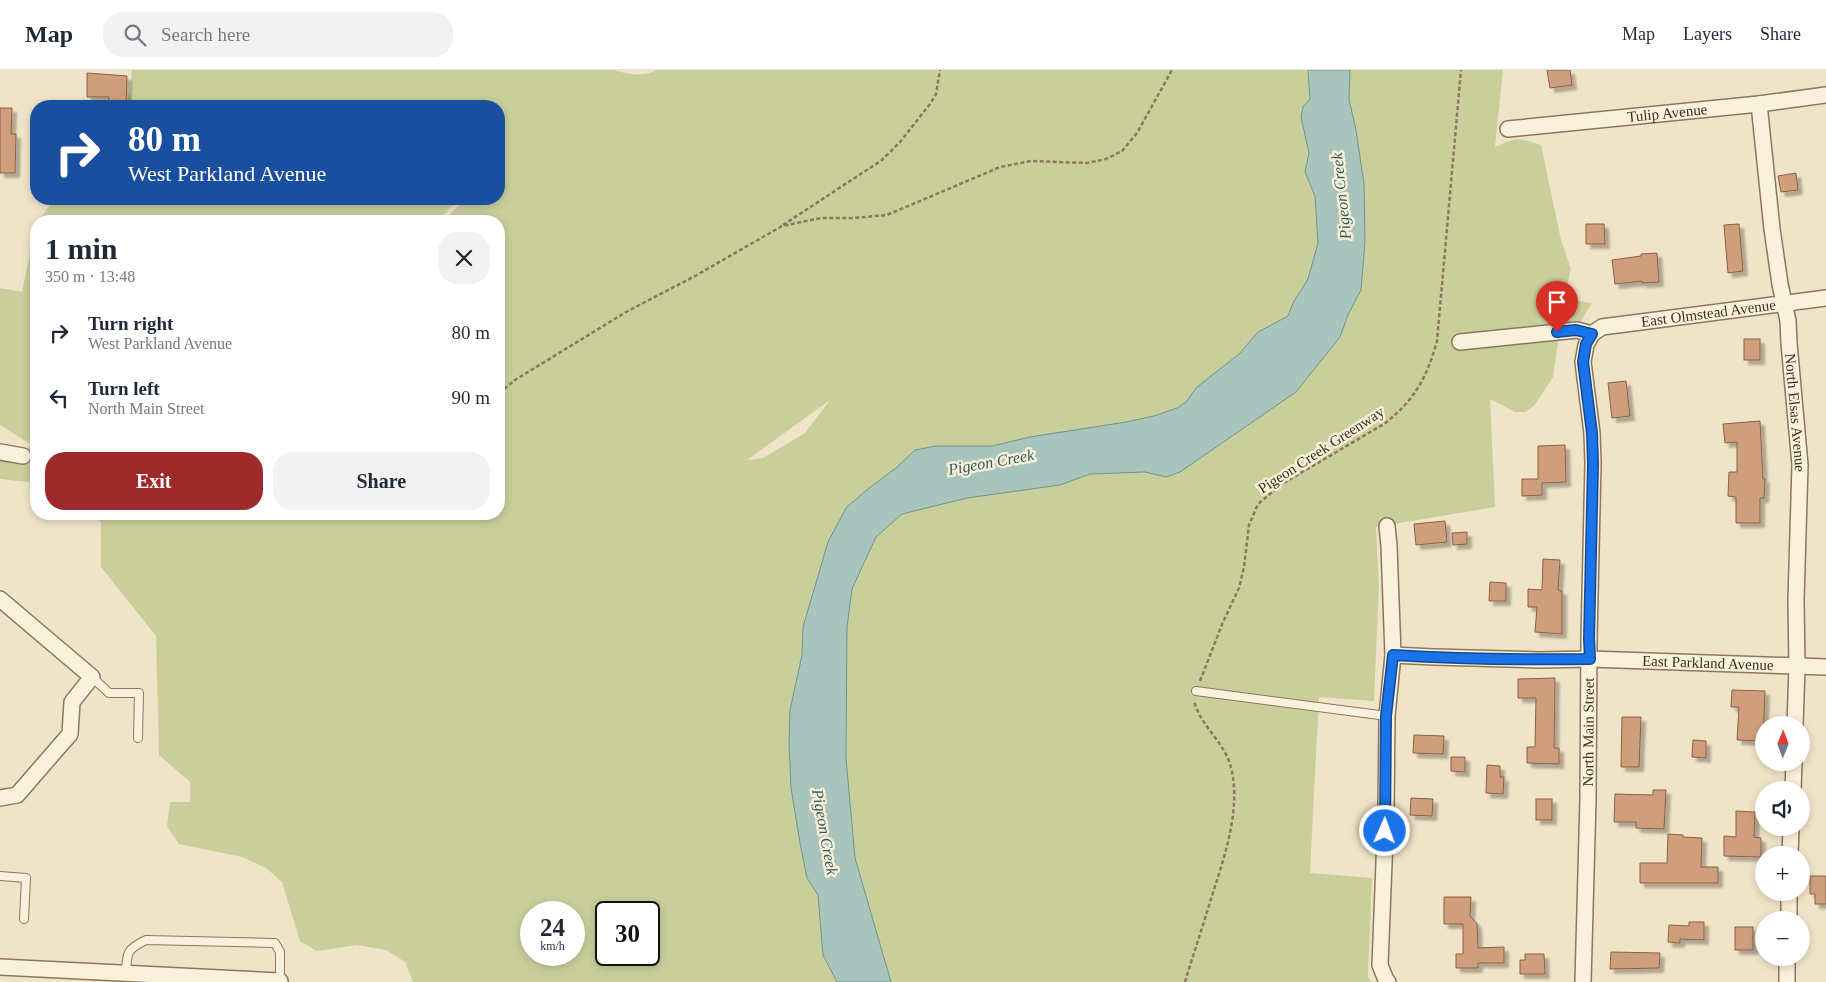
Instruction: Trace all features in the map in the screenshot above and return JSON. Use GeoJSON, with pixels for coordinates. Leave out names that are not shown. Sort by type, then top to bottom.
{"type":"FeatureCollection","features":[{"type":"Feature","properties":{"kind":"street","name":"Tulip Avenue"},"geometry":{"type":"LineString","coordinates":[[1508,129],[1759,104],[1826,94]]}},
{"type":"Feature","properties":{"kind":"street","name":"North Elsas Avenue"},"geometry":{"type":"LineString","coordinates":[[1759,104],[1772,229],[1788,322],[1788,343],[1800,465],[1795,716]]}},
{"type":"Feature","properties":{"kind":"street","name":"East Olmstead Avenue"},"geometry":{"type":"LineString","coordinates":[[1592,334],[1602,326],[1826,298]]}},
{"type":"Feature","properties":{"kind":"street"},"geometry":{"type":"LineString","coordinates":[[1460,342],[1576,330],[1592,334]]}},
{"type":"Feature","properties":{"kind":"street","name":"North Main Street"},"geometry":{"type":"LineString","coordinates":[[1583,982],[1593,464],[1592,433],[1583,362],[1586,344],[1592,334]]}},
{"type":"Feature","properties":{"kind":"street"},"geometry":{"type":"LineString","coordinates":[[0,452],[23,456]]}},
{"type":"Feature","properties":{"kind":"street"},"geometry":{"type":"LineString","coordinates":[[1387,526],[1390,546],[1393,655],[1386,716],[1386,812],[1380,964],[1388,981]]}},
{"type":"Feature","properties":{"kind":"street"},"geometry":{"type":"LineString","coordinates":[[0,599],[92,677],[72,702],[70,734],[17,795],[0,798]]}},
{"type":"Feature","properties":{"kind":"street","name":"East Parkland Avenue"},"geometry":{"type":"LineString","coordinates":[[1393,655],[1434,658],[1590,659],[1826,667]]}},
{"type":"Feature","properties":{"kind":"street"},"geometry":{"type":"LineString","coordinates":[[1787,982],[1788,966]]}},
{"type":"Feature","properties":{"kind":"street"},"geometry":{"type":"LineString","coordinates":[[0,967],[280,981]]}},
{"type":"Feature","properties":{"kind":"lane"},"geometry":{"type":"LineString","coordinates":[[92,677],[109,693],[139,693],[138,738]]}},
{"type":"Feature","properties":{"kind":"lane"},"geometry":{"type":"LineString","coordinates":[[1196,690],[1386,716]]}},
{"type":"Feature","properties":{"kind":"lane"},"geometry":{"type":"LineString","coordinates":[[0,876],[26,878],[24,919]]}},
{"type":"Feature","properties":{"kind":"lane"},"geometry":{"type":"LineString","coordinates":[[126,973],[127,956],[132,947],[146,940],[275,943],[280,952],[280,981]]}},
{"type":"Feature","properties":{"kind":"path"},"geometry":{"type":"LineString","coordinates":[[505,388],[515,380],[626,312],[697,275],[782,226],[882,160],[900,142],[930,104],[936,94],[940,70]]}},
{"type":"Feature","properties":{"kind":"path"},"geometry":{"type":"LineString","coordinates":[[782,226],[821,218],[887,215],[1000,167],[1031,161],[1087,163],[1106,159],[1122,152],[1137,134],[1172,70]]}},
{"type":"Feature","properties":{"kind":"path","name":"Pigeon Creek Greenway"},"geometry":{"type":"LineString","coordinates":[[1185,982],[1226,854],[1232,826],[1234,779],[1230,762],[1198,712],[1194,702],[1196,690],[1223,622],[1240,588],[1249,525],[1258,504],[1282,484],[1384,424],[1398,413],[1410,400],[1429,367],[1437,340],[1461,70]]}},
{"type":"Feature","properties":{"kind":"green space"},"geometry":{"type":"Polygon","coordinates":[[[132,70],[614,70],[641,75],[656,70],[1308,70],[1310,99],[1303,107],[1301,117],[1309,153],[1305,172],[1315,195],[1318,243],[1308,279],[1293,303],[1288,316],[1258,332],[1239,354],[1197,387],[1186,403],[1177,408],[1154,416],[1126,422],[1030,437],[992,446],[936,446],[915,450],[896,468],[846,508],[803,627],[802,655],[790,710],[791,788],[800,843],[807,878],[818,895],[823,955],[837,982],[413,982],[405,962],[386,950],[357,945],[317,951],[300,941],[282,882],[266,868],[242,857],[179,844],[167,826],[170,802],[190,802],[190,782],[159,755],[156,636],[101,567],[101,522],[98,520],[505,520],[505,215],[449,215],[459,205],[505,205],[505,100],[127,100],[130,92],[132,70]],[[830,400],[747,460],[763,458],[805,433],[830,400]]]}},
{"type":"Feature","properties":{"kind":"green space"},"geometry":{"type":"Polygon","coordinates":[[[1350,70],[1503,70],[1495,147],[1517,139],[1541,145],[1561,240],[1571,269],[1566,291],[1571,300],[1592,303],[1581,321],[1559,335],[1553,377],[1534,406],[1525,412],[1515,412],[1490,399],[1495,507],[1376,527],[1379,586],[1374,701],[1319,697],[1310,873],[1372,878],[1368,977],[1371,982],[891,982],[855,858],[846,758],[847,627],[852,589],[876,537],[902,514],[967,498],[1060,485],[1090,474],[1145,472],[1166,477],[1180,472],[1296,392],[1340,337],[1348,315],[1361,290],[1365,242],[1364,184],[1356,130],[1349,99],[1350,70]]]}},
{"type":"Feature","properties":{"kind":"green space"},"geometry":{"type":"Polygon","coordinates":[[[50,205],[453,205],[444,215],[42,215],[50,205]]]}},
{"type":"Feature","properties":{"kind":"green space"},"geometry":{"type":"Polygon","coordinates":[[[30,253],[30,444],[0,425],[0,288],[22,292],[30,253]]]}},
{"type":"Feature","properties":{"kind":"green space"},"geometry":{"type":"Polygon","coordinates":[[[30,444],[30,482],[0,479],[0,458],[22,462],[30,444]]]}},
{"type":"Feature","properties":{"kind":"water","name":"Pigeon Creek"},"geometry":{"type":"Polygon","coordinates":[[[1308,70],[1350,70],[1349,99],[1356,130],[1364,184],[1365,242],[1361,290],[1348,315],[1340,337],[1296,392],[1180,472],[1166,477],[1145,472],[1090,474],[1060,485],[967,498],[902,514],[876,537],[852,589],[847,627],[846,758],[855,858],[891,982],[837,982],[823,955],[818,895],[807,878],[791,788],[789,743],[790,710],[802,655],[803,627],[828,542],[846,508],[896,468],[915,450],[936,446],[992,446],[1030,437],[1126,422],[1154,416],[1177,408],[1186,402],[1197,387],[1239,354],[1258,332],[1288,316],[1293,303],[1308,279],[1318,243],[1315,196],[1305,172],[1309,153],[1301,117],[1303,107],[1310,99],[1308,70]]]}},
{"type":"Feature","properties":{"kind":"building"},"geometry":{"type":"Polygon","coordinates":[[[1547,70],[1570,70],[1572,85],[1550,88],[1547,70]]]}},
{"type":"Feature","properties":{"kind":"building"},"geometry":{"type":"Polygon","coordinates":[[[87,73],[127,76],[126,100],[109,100],[109,97],[87,97],[87,73]]]}},
{"type":"Feature","properties":{"kind":"building"},"geometry":{"type":"Polygon","coordinates":[[[0,108],[12,108],[11,134],[16,134],[15,173],[0,173],[0,108]]]}},
{"type":"Feature","properties":{"kind":"building"},"geometry":{"type":"Polygon","coordinates":[[[1796,173],[1798,190],[1781,192],[1778,176],[1796,173]]]}},
{"type":"Feature","properties":{"kind":"building"},"geometry":{"type":"Polygon","coordinates":[[[1586,224],[1604,224],[1605,244],[1586,244],[1586,224]]]}},
{"type":"Feature","properties":{"kind":"building"},"geometry":{"type":"Polygon","coordinates":[[[1739,224],[1743,271],[1728,273],[1724,225],[1739,224]]]}},
{"type":"Feature","properties":{"kind":"building"},"geometry":{"type":"Polygon","coordinates":[[[1657,253],[1659,282],[1642,283],[1642,281],[1615,284],[1612,260],[1657,253]]]}},
{"type":"Feature","properties":{"kind":"building"},"geometry":{"type":"Polygon","coordinates":[[[1744,339],[1760,339],[1760,360],[1744,360],[1744,339]]]}},
{"type":"Feature","properties":{"kind":"building"},"geometry":{"type":"Polygon","coordinates":[[[1626,381],[1630,416],[1612,418],[1608,383],[1626,381]]]}},
{"type":"Feature","properties":{"kind":"building"},"geometry":{"type":"Polygon","coordinates":[[[1760,421],[1763,479],[1765,479],[1764,498],[1760,498],[1760,523],[1736,523],[1736,497],[1728,496],[1729,472],[1737,472],[1737,442],[1725,443],[1723,424],[1760,421]]]}},
{"type":"Feature","properties":{"kind":"building"},"geometry":{"type":"Polygon","coordinates":[[[1565,445],[1566,482],[1542,483],[1542,495],[1522,496],[1522,479],[1538,479],[1538,446],[1565,445]]]}},
{"type":"Feature","properties":{"kind":"building"},"geometry":{"type":"Polygon","coordinates":[[[1445,521],[1447,542],[1416,545],[1414,524],[1445,521]]]}},
{"type":"Feature","properties":{"kind":"building"},"geometry":{"type":"Polygon","coordinates":[[[1467,532],[1467,544],[1453,545],[1452,533],[1467,532]]]}},
{"type":"Feature","properties":{"kind":"building"},"geometry":{"type":"Polygon","coordinates":[[[1543,559],[1560,560],[1558,590],[1562,591],[1562,634],[1535,632],[1537,607],[1528,607],[1528,589],[1542,590],[1543,559]]]}},
{"type":"Feature","properties":{"kind":"building"},"geometry":{"type":"Polygon","coordinates":[[[1490,582],[1506,583],[1506,601],[1489,601],[1490,582]]]}},
{"type":"Feature","properties":{"kind":"building"},"geometry":{"type":"Polygon","coordinates":[[[1555,678],[1554,748],[1559,748],[1559,764],[1527,763],[1527,747],[1535,747],[1536,698],[1518,698],[1518,679],[1555,678]]]}},
{"type":"Feature","properties":{"kind":"building"},"geometry":{"type":"Polygon","coordinates":[[[1732,690],[1765,691],[1764,716],[1755,716],[1755,741],[1737,740],[1739,707],[1731,707],[1732,690]]]}},
{"type":"Feature","properties":{"kind":"building"},"geometry":{"type":"Polygon","coordinates":[[[1622,717],[1641,717],[1639,767],[1621,767],[1622,717]]]}},
{"type":"Feature","properties":{"kind":"building"},"geometry":{"type":"Polygon","coordinates":[[[1414,735],[1444,736],[1443,754],[1413,753],[1414,735]]]}},
{"type":"Feature","properties":{"kind":"building"},"geometry":{"type":"Polygon","coordinates":[[[1693,740],[1706,741],[1706,758],[1692,757],[1693,740]]]}},
{"type":"Feature","properties":{"kind":"building"},"geometry":{"type":"Polygon","coordinates":[[[1451,757],[1465,757],[1465,772],[1451,771],[1451,757]]]}},
{"type":"Feature","properties":{"kind":"building"},"geometry":{"type":"Polygon","coordinates":[[[1487,765],[1500,766],[1500,777],[1504,777],[1503,794],[1486,793],[1487,765]]]}},
{"type":"Feature","properties":{"kind":"building"},"geometry":{"type":"Polygon","coordinates":[[[1653,790],[1666,790],[1664,829],[1636,828],[1636,822],[1614,822],[1615,794],[1653,795],[1653,790]]]}},
{"type":"Feature","properties":{"kind":"building"},"geometry":{"type":"Polygon","coordinates":[[[1411,798],[1433,799],[1432,816],[1410,815],[1411,798]]]}},
{"type":"Feature","properties":{"kind":"building"},"geometry":{"type":"Polygon","coordinates":[[[1536,799],[1552,799],[1552,820],[1536,820],[1536,799]]]}},
{"type":"Feature","properties":{"kind":"building"},"geometry":{"type":"Polygon","coordinates":[[[1736,811],[1755,812],[1754,837],[1761,838],[1761,846],[1755,846],[1755,857],[1724,856],[1724,836],[1736,837],[1736,811]]]}},
{"type":"Feature","properties":{"kind":"building"},"geometry":{"type":"Polygon","coordinates":[[[1668,834],[1702,838],[1701,867],[1718,867],[1718,883],[1640,883],[1640,863],[1667,863],[1668,834]]]}},
{"type":"Feature","properties":{"kind":"building"},"geometry":{"type":"Polygon","coordinates":[[[1810,876],[1826,876],[1826,904],[1815,904],[1815,894],[1810,894],[1810,876]]]}},
{"type":"Feature","properties":{"kind":"building"},"geometry":{"type":"Polygon","coordinates":[[[1444,897],[1471,897],[1470,916],[1477,924],[1478,948],[1504,947],[1504,963],[1478,963],[1478,968],[1456,968],[1456,954],[1463,954],[1463,924],[1444,924],[1444,897]]]}},
{"type":"Feature","properties":{"kind":"building"},"geometry":{"type":"Polygon","coordinates":[[[1689,922],[1704,922],[1704,940],[1680,939],[1680,943],[1668,942],[1669,925],[1689,926],[1689,922]]]}},
{"type":"Feature","properties":{"kind":"building"},"geometry":{"type":"Polygon","coordinates":[[[1735,927],[1753,927],[1753,950],[1735,950],[1735,927]]]}},
{"type":"Feature","properties":{"kind":"building"},"geometry":{"type":"Polygon","coordinates":[[[1611,952],[1660,953],[1659,968],[1610,969],[1611,952]]]}},
{"type":"Feature","properties":{"kind":"building"},"geometry":{"type":"Polygon","coordinates":[[[1525,954],[1544,954],[1545,974],[1520,974],[1520,960],[1525,960],[1525,954]]]}},
{"type":"Feature","properties":{"kind":"route"},"geometry":{"type":"LineString","coordinates":[[1385,831],[1386,716],[1393,655],[1434,658],[1590,659],[1593,464],[1592,433],[1583,362],[1586,344],[1592,334],[1576,330],[1557,332]]}}]}
